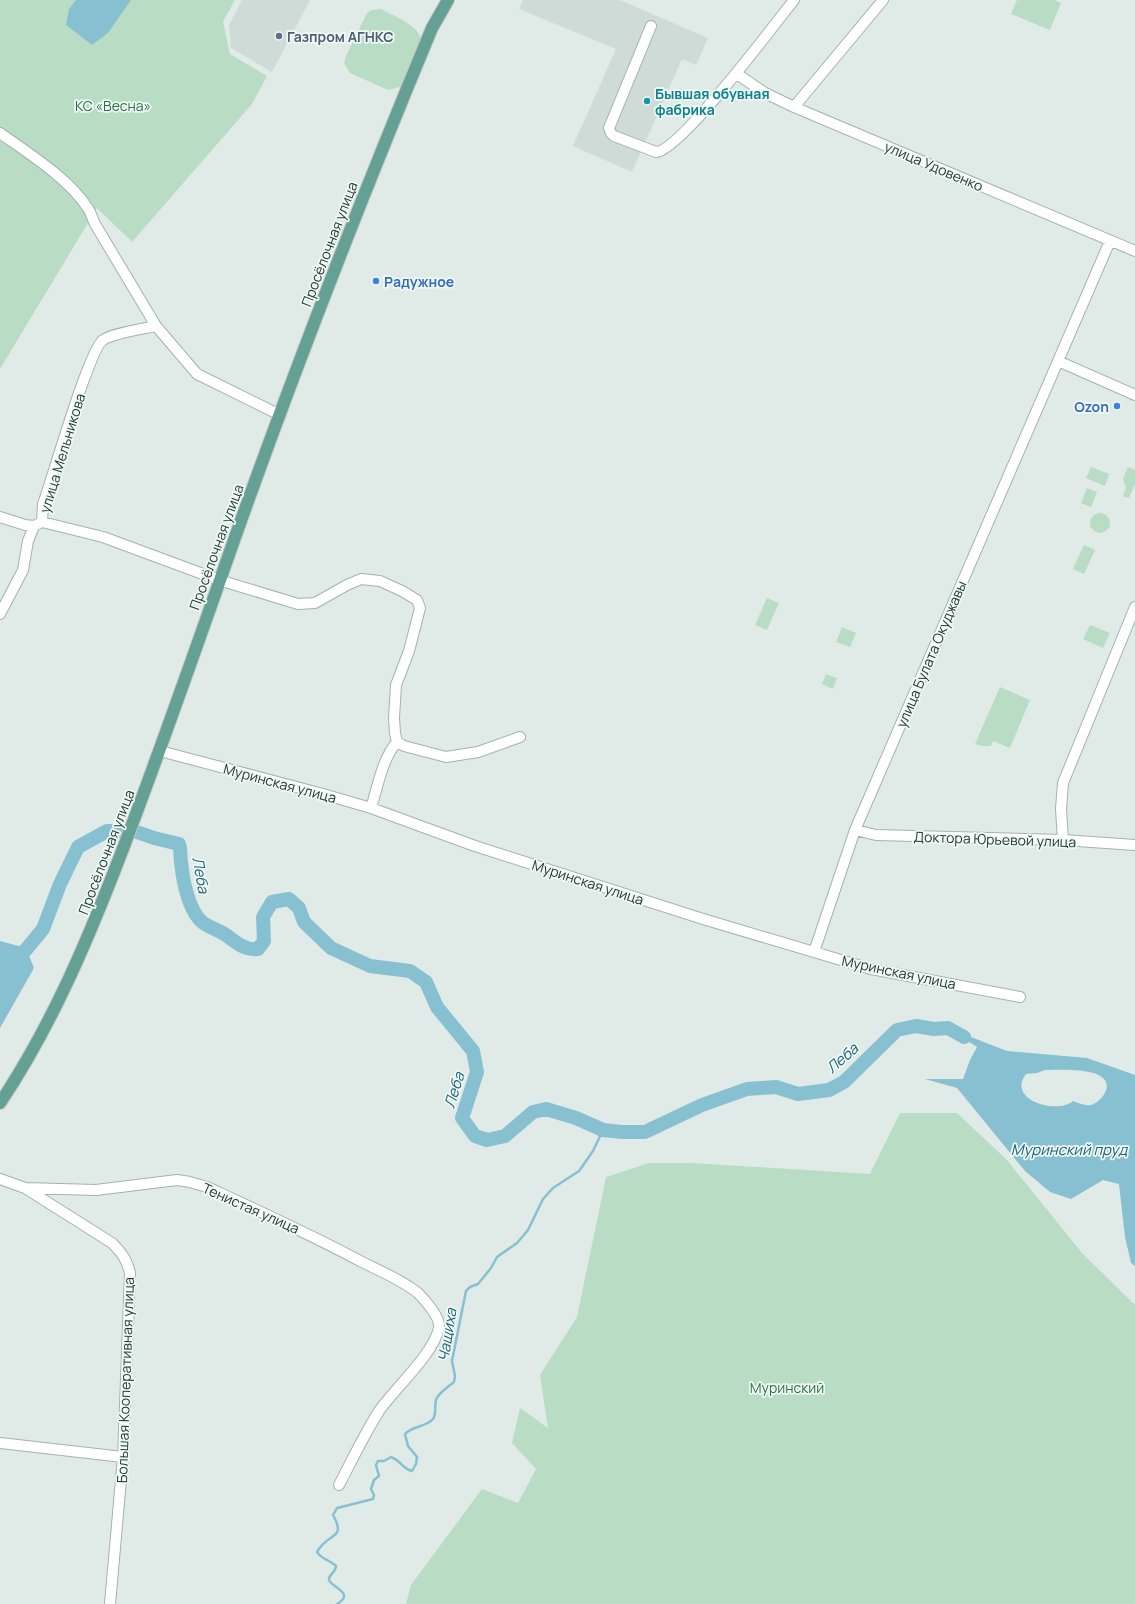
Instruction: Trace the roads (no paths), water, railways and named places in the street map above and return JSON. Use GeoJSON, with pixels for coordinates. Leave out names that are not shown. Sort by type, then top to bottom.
{"type":"FeatureCollection","features":[{"type":"Feature","properties":{"kind":"main road","name":"Просёлочная улица"},"geometry":{"type":"LineString","coordinates":[[1,1101],[52,1016],[93,926],[160,751],[219,580],[340,254],[432,28],[448,0]]}},
{"type":"Feature","properties":{"kind":"street"},"geometry":{"type":"LineString","coordinates":[[651,26],[609,125],[609,131],[614,136],[651,152],[660,152],[682,135],[737,74],[794,0]]}},
{"type":"Feature","properties":{"kind":"street"},"geometry":{"type":"LineString","coordinates":[[794,107],[883,0]]}},
{"type":"Feature","properties":{"kind":"street","name":"улица Удовенко"},"geometry":{"type":"LineString","coordinates":[[737,74],[765,92],[794,107],[1135,251]]}},
{"type":"Feature","properties":{"kind":"street"},"geometry":{"type":"LineString","coordinates":[[0,133],[42,163],[73,190],[88,208],[95,224],[156,326],[197,374],[280,415]]}},
{"type":"Feature","properties":{"kind":"street","name":"улица Булата Окуджавы"},"geometry":{"type":"LineString","coordinates":[[814,952],[855,830],[1110,241]]}},
{"type":"Feature","properties":{"kind":"street","name":"улица Мельникова"},"geometry":{"type":"LineString","coordinates":[[0,614],[22,570],[28,541],[38,524],[43,504],[87,369],[101,341],[108,337],[156,326]]}},
{"type":"Feature","properties":{"kind":"street"},"geometry":{"type":"LineString","coordinates":[[1058,361],[1135,395]]}},
{"type":"Feature","properties":{"kind":"street"},"geometry":{"type":"LineString","coordinates":[[0,517],[25,525],[38,524],[102,537],[219,580],[298,604],[315,603],[361,579],[380,581],[417,600],[420,608],[420,615],[409,651],[396,685],[395,725],[398,742],[404,746],[446,757],[478,752],[520,737]]}},
{"type":"Feature","properties":{"kind":"street"},"geometry":{"type":"LineString","coordinates":[[1063,840],[1060,809],[1063,783],[1135,607]]}},
{"type":"Feature","properties":{"kind":"street"},"geometry":{"type":"LineString","coordinates":[[371,808],[382,770],[392,747],[398,742]]}},
{"type":"Feature","properties":{"kind":"street","name":"Муринская улица"},"geometry":{"type":"LineString","coordinates":[[160,751],[371,808],[475,846],[703,919],[871,969],[1020,997]]}},
{"type":"Feature","properties":{"kind":"street","name":"Доктора Юрьевой улица"},"geometry":{"type":"LineString","coordinates":[[855,830],[876,835],[1063,840],[1135,845]]}},
{"type":"Feature","properties":{"kind":"street","name":"Большая Кооперативная улица"},"geometry":{"type":"LineString","coordinates":[[0,1179],[25,1188],[112,1243],[123,1254],[128,1264],[130,1273],[123,1457],[110,1604]]}},
{"type":"Feature","properties":{"kind":"street","name":"Тенистая улица"},"geometry":{"type":"LineString","coordinates":[[25,1188],[96,1190],[177,1180],[190,1182],[207,1187],[318,1238],[401,1282],[417,1293],[431,1307],[440,1324],[438,1331],[422,1360],[384,1405],[371,1425],[360,1443],[339,1486]]}},
{"type":"Feature","properties":{"kind":"street"},"geometry":{"type":"LineString","coordinates":[[0,1443],[123,1457]]}},
{"type":"Feature","properties":{"kind":"water"},"geometry":{"type":"Polygon","coordinates":[[[76,0],[131,0],[108,33],[92,45],[66,25],[69,9],[76,0]]]}},
{"type":"Feature","properties":{"kind":"water"},"geometry":{"type":"Polygon","coordinates":[[[0,941],[26,948],[34,968],[0,1028],[0,941]]]}},
{"type":"Feature","properties":{"kind":"water","name":"Муринский пруд"},"geometry":{"type":"Polygon","coordinates":[[[948,1028],[1007,1051],[1087,1058],[1135,1075],[1135,1266],[1131,1263],[1125,1237],[1119,1184],[1103,1180],[1071,1199],[1050,1192],[1025,1171],[957,1088],[925,1079],[963,1079],[970,1060],[977,1047],[948,1028]],[[1045,1070],[1037,1073],[1026,1074],[1022,1083],[1023,1091],[1028,1098],[1036,1102],[1056,1106],[1066,1105],[1073,1101],[1084,1105],[1091,1105],[1102,1098],[1106,1090],[1106,1082],[1098,1075],[1084,1071],[1045,1070]]]}},
{"type":"Feature","properties":{"kind":"waterway","name":"Леба"},"geometry":{"type":"LineString","coordinates":[[0,966],[24,952],[43,929],[60,884],[78,847],[107,831],[134,831],[179,844],[184,884],[191,906],[195,913],[202,922],[241,945],[249,949],[258,949],[264,941],[263,917],[272,902],[289,899],[299,908],[304,922],[331,948],[370,966],[410,971],[426,982],[437,1007],[473,1051],[477,1072],[462,1118],[475,1136],[487,1140],[505,1136],[533,1112],[546,1109],[576,1118],[603,1130],[645,1132],[702,1105],[747,1089],[776,1087],[798,1094],[829,1090],[844,1082],[897,1030],[916,1026],[934,1029],[948,1028],[964,1037]]}},
{"type":"Feature","properties":{"kind":"waterway","name":"Чащиха"},"geometry":{"type":"LineString","coordinates":[[337,1604],[344,1597],[343,1593],[329,1580],[336,1566],[317,1552],[321,1546],[337,1532],[337,1523],[333,1515],[337,1508],[373,1499],[374,1495],[371,1489],[374,1480],[379,1476],[376,1465],[378,1461],[384,1461],[391,1457],[397,1460],[408,1470],[412,1471],[416,1464],[417,1457],[408,1446],[405,1434],[411,1429],[427,1424],[433,1419],[437,1397],[454,1382],[455,1376],[452,1361],[466,1291],[470,1287],[478,1284],[491,1268],[497,1257],[517,1243],[528,1230],[543,1199],[553,1188],[579,1171],[593,1151],[603,1130]]}},
{"type":"Feature","properties":{"kind":"place","name":"Газпром АГНКС"},"geometry":{"type":"Point","coordinates":[279,36]}},
{"type":"Feature","properties":{"kind":"place","name":"Бывшая обувная фабрика"},"geometry":{"type":"Point","coordinates":[647,101]}},
{"type":"Feature","properties":{"kind":"place","name":"Радужное"},"geometry":{"type":"Point","coordinates":[376,281]}},
{"type":"Feature","properties":{"kind":"place","name":"Ozon"},"geometry":{"type":"Point","coordinates":[1117,406]}},
{"type":"Feature","properties":{"kind":"park label","name":"КС «Весна»"},"geometry":{"type":"Point","coordinates":[113,105]}},
{"type":"Feature","properties":{"kind":"park label","name":"Муринский"},"geometry":{"type":"Point","coordinates":[787,1387]}}]}
